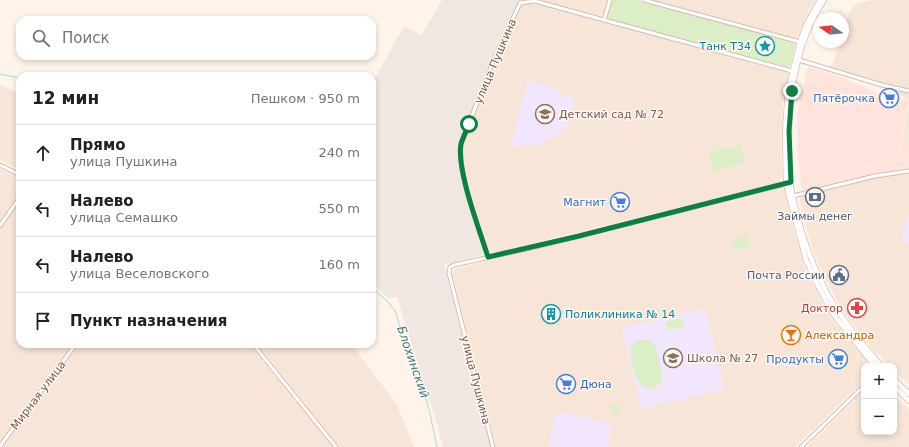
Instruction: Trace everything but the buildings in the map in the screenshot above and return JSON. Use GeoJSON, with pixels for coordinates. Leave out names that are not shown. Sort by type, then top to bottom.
{"type":"FeatureCollection","features":[{"type":"Feature","properties":{"kind":"main road"},"geometry":{"type":"LineString","coordinates":[[794,72],[799,60],[806,24],[820,0]]}},
{"type":"Feature","properties":{"kind":"main road"},"geometry":{"type":"LineString","coordinates":[[824,0],[809,26],[802,43],[787,104],[784,131],[790,202],[819,288],[833,314],[872,363]]}},
{"type":"Feature","properties":{"kind":"main road"},"geometry":{"type":"LineString","coordinates":[[788,183],[793,196],[808,259],[837,311],[879,363]]}},
{"type":"Feature","properties":{"kind":"main road"},"geometry":{"type":"LineString","coordinates":[[897,382],[909,394]]}},
{"type":"Feature","properties":{"kind":"main road"},"geometry":{"type":"LineString","coordinates":[[897,389],[909,401]]}},
{"type":"Feature","properties":{"kind":"street"},"geometry":{"type":"LineString","coordinates":[[535,0],[794,72]]}},
{"type":"Feature","properties":{"kind":"street","name":"улица Пушкина"},"geometry":{"type":"LineString","coordinates":[[493,447],[449,273],[450,267],[454,264],[488,257],[464,180],[461,155],[462,144],[493,64],[520,3],[535,0]]}},
{"type":"Feature","properties":{"kind":"street"},"geometry":{"type":"LineString","coordinates":[[604,20],[610,0]]}},
{"type":"Feature","properties":{"kind":"street"},"geometry":{"type":"LineString","coordinates":[[644,0],[802,43]]}},
{"type":"Feature","properties":{"kind":"street"},"geometry":{"type":"LineString","coordinates":[[799,60],[882,85],[909,91]]}},
{"type":"Feature","properties":{"kind":"street"},"geometry":{"type":"LineString","coordinates":[[0,165],[16,173]]}},
{"type":"Feature","properties":{"kind":"street"},"geometry":{"type":"LineString","coordinates":[[793,196],[874,176],[909,171]]}},
{"type":"Feature","properties":{"kind":"street"},"geometry":{"type":"LineString","coordinates":[[488,257],[579,236],[788,183]]}},
{"type":"Feature","properties":{"kind":"street"},"geometry":{"type":"LineString","coordinates":[[0,226],[16,203]]}},
{"type":"Feature","properties":{"kind":"street","name":"Мирная улица"},"geometry":{"type":"LineString","coordinates":[[0,446],[73,348]]}},
{"type":"Feature","properties":{"kind":"street"},"geometry":{"type":"LineString","coordinates":[[256,348],[336,447]]}},
{"type":"Feature","properties":{"kind":"street"},"geometry":{"type":"LineString","coordinates":[[801,447],[861,389]]}},
{"type":"Feature","properties":{"kind":"shaded area"},"geometry":{"type":"Polygon","coordinates":[[[442,0],[519,0],[491,62],[461,145],[464,181],[486,254],[444,265],[491,447],[443,447],[397,297],[388,298],[376,286],[376,77],[404,26],[422,35],[442,0]]]}},
{"type":"Feature","properties":{"kind":"shaded area"},"geometry":{"type":"Polygon","coordinates":[[[539,0],[607,0],[603,14],[598,17],[539,0]]]}},
{"type":"Feature","properties":{"kind":"shaded area"},"geometry":{"type":"Polygon","coordinates":[[[652,0],[815,0],[808,12],[797,40],[652,0]]]}},
{"type":"Feature","properties":{"kind":"shaded area"},"geometry":{"type":"Polygon","coordinates":[[[871,0],[909,0],[909,100],[889,89],[830,72],[838,48],[849,48],[849,13],[856,4],[871,0]]]}},
{"type":"Feature","properties":{"kind":"shaded area"},"geometry":{"type":"Polygon","coordinates":[[[521,3],[542,5],[788,74],[783,106],[781,139],[782,176],[778,183],[494,253],[488,250],[467,180],[463,156],[464,144],[494,66],[521,3]]]}},
{"type":"Feature","properties":{"kind":"shaded area"},"geometry":{"type":"Polygon","coordinates":[[[808,67],[836,75],[883,95],[909,100],[900,149],[909,152],[909,168],[887,171],[802,194],[798,155],[797,114],[808,67]]]}},
{"type":"Feature","properties":{"kind":"shaded area","name":"Детский сад № 72"},"geometry":{"type":"Polygon","coordinates":[[[528,81],[545,85],[575,99],[567,130],[537,145],[510,147],[528,81]]]}},
{"type":"Feature","properties":{"kind":"shaded area"},"geometry":{"type":"Polygon","coordinates":[[[0,85],[16,92],[16,168],[0,160],[0,85]]]}},
{"type":"Feature","properties":{"kind":"shaded area"},"geometry":{"type":"Polygon","coordinates":[[[909,103],[909,152],[900,150],[909,103]]]}},
{"type":"Feature","properties":{"kind":"shaded area"},"geometry":{"type":"Polygon","coordinates":[[[909,168],[909,385],[897,373],[897,363],[887,363],[871,347],[842,310],[813,251],[799,200],[802,194],[887,171],[909,168]]]}},
{"type":"Feature","properties":{"kind":"shaded area"},"geometry":{"type":"Polygon","coordinates":[[[0,169],[16,177],[16,198],[0,222],[0,169]]]}},
{"type":"Feature","properties":{"kind":"shaded area"},"geometry":{"type":"Polygon","coordinates":[[[782,188],[786,193],[791,219],[805,269],[829,316],[869,363],[861,363],[861,384],[795,447],[496,447],[452,273],[455,269],[782,188]]]}},
{"type":"Feature","properties":{"kind":"shaded area"},"geometry":{"type":"Polygon","coordinates":[[[16,207],[16,348],[252,348],[333,447],[0,447],[0,231],[16,207]]]}},
{"type":"Feature","properties":{"kind":"shaded area"},"geometry":{"type":"Polygon","coordinates":[[[909,211],[909,245],[901,243],[909,211]]]}},
{"type":"Feature","properties":{"kind":"shaded area","name":"Школа № 27"},"geometry":{"type":"Polygon","coordinates":[[[705,308],[725,389],[641,409],[622,328],[705,308]]]}},
{"type":"Feature","properties":{"kind":"shaded area"},"geometry":{"type":"Polygon","coordinates":[[[260,348],[354,348],[396,403],[414,447],[339,447],[260,348]]]}},
{"type":"Feature","properties":{"kind":"shaded area"},"geometry":{"type":"Polygon","coordinates":[[[861,394],[861,435],[897,435],[897,398],[909,410],[909,447],[806,447],[861,394]]]}},
{"type":"Feature","properties":{"kind":"shaded area"},"geometry":{"type":"Polygon","coordinates":[[[557,411],[613,424],[608,447],[548,447],[557,411]]]}},
{"type":"Feature","properties":{"kind":"green space"},"geometry":{"type":"Polygon","coordinates":[[[612,0],[638,0],[794,43],[796,44],[790,66],[787,67],[608,20],[607,17],[612,0]]]}},
{"type":"Feature","properties":{"kind":"green space"},"geometry":{"type":"Polygon","coordinates":[[[741,145],[745,163],[714,171],[709,153],[741,145]]]}},
{"type":"Feature","properties":{"kind":"green space"},"geometry":{"type":"Polygon","coordinates":[[[747,236],[750,246],[734,250],[732,241],[747,236]]]}},
{"type":"Feature","properties":{"kind":"green space"},"geometry":{"type":"Polygon","coordinates":[[[682,318],[684,326],[667,330],[665,322],[682,318]]]}},
{"type":"Feature","properties":{"kind":"green space"},"geometry":{"type":"Polygon","coordinates":[[[641,340],[649,340],[655,345],[663,376],[660,384],[652,389],[646,388],[638,381],[630,353],[633,344],[641,340]]]}},
{"type":"Feature","properties":{"kind":"green space"},"geometry":{"type":"Polygon","coordinates":[[[618,404],[620,413],[613,415],[611,406],[618,404]]]}},
{"type":"Feature","properties":{"kind":"waterway","name":"Блохинский"},"geometry":{"type":"LineString","coordinates":[[0,74],[16,77]]}},
{"type":"Feature","properties":{"kind":"waterway","name":"Блохинский"},"geometry":{"type":"LineString","coordinates":[[376,291],[395,311],[429,409],[437,447]]}},
{"type":"Feature","properties":{"kind":"place","name":"Танк T34"},"geometry":{"type":"Point","coordinates":[765,46]}},
{"type":"Feature","properties":{"kind":"place","name":"Пятёрочка"},"geometry":{"type":"Point","coordinates":[889,98]}},
{"type":"Feature","properties":{"kind":"place","name":"Детский сад № 72"},"geometry":{"type":"Point","coordinates":[545,114]}},
{"type":"Feature","properties":{"kind":"place","name":"Займы денег"},"geometry":{"type":"Point","coordinates":[815,197]}},
{"type":"Feature","properties":{"kind":"place","name":"Магнит"},"geometry":{"type":"Point","coordinates":[620,202]}},
{"type":"Feature","properties":{"kind":"place","name":"Почта России"},"geometry":{"type":"Point","coordinates":[839,275]}},
{"type":"Feature","properties":{"kind":"place","name":"Доктор"},"geometry":{"type":"Point","coordinates":[857,308]}},
{"type":"Feature","properties":{"kind":"place","name":"Поликлиника № 14"},"geometry":{"type":"Point","coordinates":[551,314]}},
{"type":"Feature","properties":{"kind":"place","name":"Александра"},"geometry":{"type":"Point","coordinates":[791,335]}},
{"type":"Feature","properties":{"kind":"place","name":"Школа № 27"},"geometry":{"type":"Point","coordinates":[673,358]}},
{"type":"Feature","properties":{"kind":"place","name":"Продукты"},"geometry":{"type":"Point","coordinates":[838,359]}},
{"type":"Feature","properties":{"kind":"place","name":"Дюна"},"geometry":{"type":"Point","coordinates":[566,384]}},
{"type":"Feature","properties":{"kind":"route"},"geometry":{"type":"LineString","coordinates":[[469,124],[462,144],[461,155],[464,180],[488,257],[531,248],[791,182],[789,131],[792,91]]}}]}
